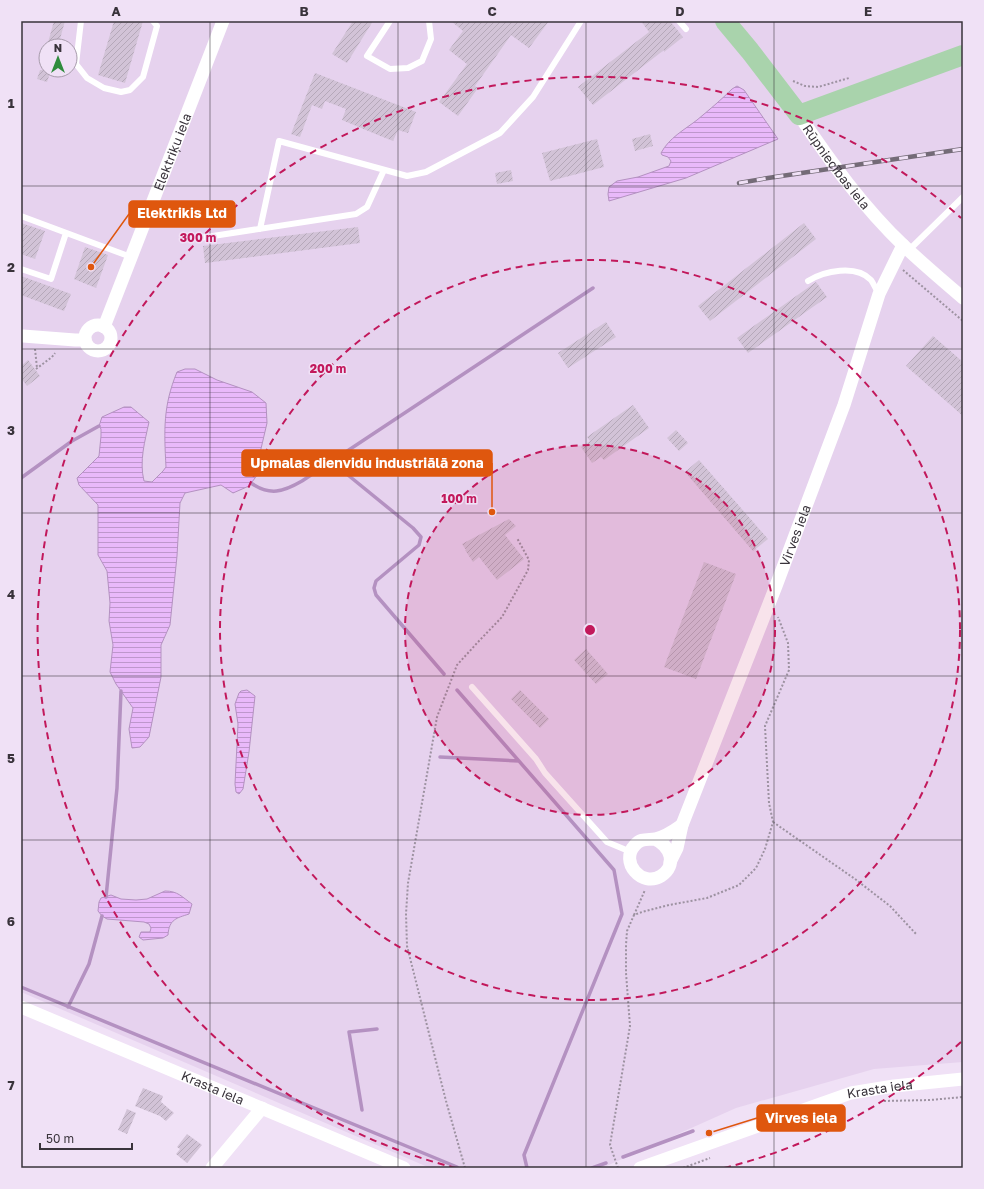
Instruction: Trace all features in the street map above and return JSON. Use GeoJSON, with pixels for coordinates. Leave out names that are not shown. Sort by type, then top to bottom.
{"type":"FeatureCollection","features":[{"type":"Feature","properties":{"kind":"main road","name":"Rūpniecības iela"},"geometry":{"type":"LineString","coordinates":[[725,21],[750,50],[799,115]]}},
{"type":"Feature","properties":{"kind":"main road"},"geometry":{"type":"LineString","coordinates":[[799,115],[963,54]]}},
{"type":"Feature","properties":{"kind":"street","name":"Elektriķu iela"},"geometry":{"type":"LineString","coordinates":[[104,327],[223,21]]}},
{"type":"Feature","properties":{"kind":"street","name":"Rūpniecības iela"},"geometry":{"type":"LineString","coordinates":[[799,115],[852,188],[906,248],[963,298]]}},
{"type":"Feature","properties":{"kind":"street","name":"Virves iela"},"geometry":{"type":"LineString","coordinates":[[648,879],[656,878],[662,875],[667,869],[677,848],[682,825],[771,600],[844,405],[879,294],[906,248]]}},
{"type":"Feature","properties":{"kind":"street"},"geometry":{"type":"LineString","coordinates":[[95,326],[104,327],[109,333],[110,342],[105,349],[96,351],[92,350],[86,344],[85,340],[85,335],[90,328],[95,326]]}},
{"type":"Feature","properties":{"kind":"street"},"geometry":{"type":"LineString","coordinates":[[22,336],[85,340]]}},
{"type":"Feature","properties":{"kind":"street"},"geometry":{"type":"LineString","coordinates":[[648,879],[635,873],[631,867],[629,859],[634,846],[640,841],[655,839],[672,832],[682,825]]}},
{"type":"Feature","properties":{"kind":"street"},"geometry":{"type":"LineString","coordinates":[[655,839],[662,842],[667,848],[670,855],[670,862]]}},
{"type":"Feature","properties":{"kind":"street","name":"Krasta iela"},"geometry":{"type":"LineString","coordinates":[[21,1007],[404,1168]]}},
{"type":"Feature","properties":{"kind":"street","name":"Krasta iela"},"geometry":{"type":"LineString","coordinates":[[640,1168],[851,1093],[894,1086],[963,1079]]}},
{"type":"Feature","properties":{"kind":"street"},"geometry":{"type":"LineString","coordinates":[[212,1168],[262,1108]]}},
{"type":"Feature","properties":{"kind":"lane"},"geometry":{"type":"LineString","coordinates":[[81,21],[76,64],[87,78],[104,88],[121,92],[130,90],[143,77],[157,26],[153,21]]}},
{"type":"Feature","properties":{"kind":"lane"},"geometry":{"type":"LineString","coordinates":[[390,21],[367,56],[390,69],[408,68],[422,61],[431,39],[429,21]]}},
{"type":"Feature","properties":{"kind":"lane"},"geometry":{"type":"LineString","coordinates":[[260,229],[279,141],[407,176],[426,172],[500,133],[533,97],[581,21]]}},
{"type":"Feature","properties":{"kind":"lane"},"geometry":{"type":"LineString","coordinates":[[680,21],[686,29]]}},
{"type":"Feature","properties":{"kind":"lane"},"geometry":{"type":"LineString","coordinates":[[200,238],[356,214],[367,206],[384,170]]}},
{"type":"Feature","properties":{"kind":"lane"},"geometry":{"type":"LineString","coordinates":[[906,248],[963,197]]}},
{"type":"Feature","properties":{"kind":"lane"},"geometry":{"type":"LineString","coordinates":[[21,216],[131,256]]}},
{"type":"Feature","properties":{"kind":"lane"},"geometry":{"type":"LineString","coordinates":[[21,269],[51,279],[66,233]]}},
{"type":"Feature","properties":{"kind":"lane"},"geometry":{"type":"LineString","coordinates":[[808,281],[817,275],[844,270],[857,272],[870,280],[879,294]]}},
{"type":"Feature","properties":{"kind":"lane"},"geometry":{"type":"LineString","coordinates":[[472,687],[536,759],[545,773],[607,842],[631,852]]}},
{"type":"Feature","properties":{"kind":"path"},"geometry":{"type":"LineString","coordinates":[[791,80],[806,86],[818,86],[836,83],[851,78]]}},
{"type":"Feature","properties":{"kind":"path"},"geometry":{"type":"LineString","coordinates":[[34,349],[36,369],[55,353]]}},
{"type":"Feature","properties":{"kind":"path"},"geometry":{"type":"LineString","coordinates":[[465,1168],[446,1101],[407,946],[406,914],[408,883],[437,717],[458,665],[502,617],[528,570],[529,560],[517,538]]}},
{"type":"Feature","properties":{"kind":"path"},"geometry":{"type":"LineString","coordinates":[[634,915],[669,905],[707,898],[738,884],[756,868],[765,848],[773,822],[769,803],[765,726],[789,670],[788,643],[771,600]]}},
{"type":"Feature","properties":{"kind":"path"},"geometry":{"type":"LineString","coordinates":[[773,822],[855,879],[890,906],[917,935]]}},
{"type":"Feature","properties":{"kind":"path"},"geometry":{"type":"LineString","coordinates":[[618,1168],[610,1146],[630,1026],[626,945],[627,931],[644,895],[648,879]]}},
{"type":"Feature","properties":{"kind":"path"},"geometry":{"type":"LineString","coordinates":[[879,1101],[930,1100],[963,1097]]}},
{"type":"Feature","properties":{"kind":"path"},"geometry":{"type":"LineString","coordinates":[[683,1168],[712,1157]]}},
{"type":"Feature","properties":{"kind":"shaded area"},"geometry":{"type":"Polygon","coordinates":[[[21,21],[963,21],[963,1062],[874,1069],[736,1108],[602,1168],[430,1168],[21,992],[21,21]]]}},
{"type":"Feature","properties":{"kind":"shaded area"},"geometry":{"type":"Polygon","coordinates":[[[737,86],[744,90],[778,139],[686,178],[609,201],[609,187],[617,181],[638,177],[669,166],[671,161],[668,157],[662,155],[661,153],[668,143],[737,86]]]}},
{"type":"Feature","properties":{"kind":"shaded area"},"geometry":{"type":"Polygon","coordinates":[[[185,369],[195,369],[217,380],[252,392],[266,403],[267,423],[260,453],[258,474],[249,486],[233,493],[221,485],[185,493],[180,503],[177,556],[170,625],[161,645],[161,677],[149,737],[140,747],[132,748],[129,729],[133,708],[116,684],[110,672],[113,645],[109,621],[110,603],[107,571],[98,555],[98,505],[79,485],[77,478],[99,456],[101,429],[99,426],[102,417],[124,407],[131,407],[149,422],[142,459],[144,481],[152,482],[163,471],[166,467],[165,430],[169,396],[177,372],[185,369]]]}},
{"type":"Feature","properties":{"kind":"shaded area"},"geometry":{"type":"Polygon","coordinates":[[[247,690],[255,696],[249,752],[243,789],[239,794],[236,792],[235,784],[238,724],[235,704],[239,693],[247,690]]]}},
{"type":"Feature","properties":{"kind":"shaded area"},"geometry":{"type":"Polygon","coordinates":[[[165,891],[177,893],[192,904],[189,914],[174,920],[170,926],[168,935],[163,938],[143,940],[139,937],[141,932],[150,932],[151,928],[149,924],[144,922],[107,919],[98,911],[101,898],[111,895],[121,899],[136,900],[147,899],[165,891]]]}},
{"type":"Feature","properties":{"kind":"building"},"geometry":{"type":"Polygon","coordinates":[[[54,21],[65,21],[60,38],[49,38],[54,21]]]}},
{"type":"Feature","properties":{"kind":"building"},"geometry":{"type":"Polygon","coordinates":[[[114,21],[143,21],[125,83],[98,75],[114,21]]]}},
{"type":"Feature","properties":{"kind":"building"},"geometry":{"type":"Polygon","coordinates":[[[353,21],[373,21],[347,63],[332,54],[353,21]]]}},
{"type":"Feature","properties":{"kind":"building"},"geometry":{"type":"Polygon","coordinates":[[[451,21],[549,21],[529,48],[511,35],[475,86],[478,88],[458,116],[439,102],[467,64],[449,50],[463,31],[451,21]]]}},
{"type":"Feature","properties":{"kind":"building"},"geometry":{"type":"Polygon","coordinates":[[[641,21],[670,21],[683,37],[593,105],[578,87],[649,32],[641,21]]]}},
{"type":"Feature","properties":{"kind":"building"},"geometry":{"type":"Polygon","coordinates":[[[315,73],[416,112],[408,133],[398,130],[393,141],[342,120],[346,109],[325,101],[322,109],[312,105],[300,137],[291,134],[315,73]]]}},
{"type":"Feature","properties":{"kind":"building"},"geometry":{"type":"Polygon","coordinates":[[[38,76],[38,78],[48,78],[47,82],[37,79],[38,76]]]}},
{"type":"Feature","properties":{"kind":"building"},"geometry":{"type":"Polygon","coordinates":[[[650,134],[653,146],[635,151],[632,139],[650,134]]]}},
{"type":"Feature","properties":{"kind":"building"},"geometry":{"type":"Polygon","coordinates":[[[597,139],[604,167],[550,181],[542,153],[597,139]]]}},
{"type":"Feature","properties":{"kind":"building"},"geometry":{"type":"Polygon","coordinates":[[[511,170],[513,181],[497,184],[495,173],[511,170]]]}},
{"type":"Feature","properties":{"kind":"building"},"geometry":{"type":"Polygon","coordinates":[[[21,223],[45,231],[35,259],[21,254],[21,223]]]}},
{"type":"Feature","properties":{"kind":"building"},"geometry":{"type":"Polygon","coordinates":[[[804,223],[816,239],[710,321],[698,306],[804,223]]]}},
{"type":"Feature","properties":{"kind":"building"},"geometry":{"type":"Polygon","coordinates":[[[358,227],[360,243],[205,263],[203,246],[358,227]]]}},
{"type":"Feature","properties":{"kind":"building"},"geometry":{"type":"Polygon","coordinates":[[[85,247],[108,255],[96,288],[74,279],[85,247]]]}},
{"type":"Feature","properties":{"kind":"building"},"geometry":{"type":"Polygon","coordinates":[[[21,276],[71,294],[64,311],[21,295],[21,276]]]}},
{"type":"Feature","properties":{"kind":"building"},"geometry":{"type":"Polygon","coordinates":[[[816,282],[827,297],[748,353],[737,338],[816,282]]]}},
{"type":"Feature","properties":{"kind":"building"},"geometry":{"type":"Polygon","coordinates":[[[606,322],[616,337],[568,368],[558,353],[606,322]]]}},
{"type":"Feature","properties":{"kind":"building"},"geometry":{"type":"Polygon","coordinates":[[[933,336],[963,362],[963,416],[906,366],[933,336]]]}},
{"type":"Feature","properties":{"kind":"building"},"geometry":{"type":"Polygon","coordinates":[[[28,360],[40,376],[27,386],[21,378],[21,366],[28,360]]]}},
{"type":"Feature","properties":{"kind":"building"},"geometry":{"type":"Polygon","coordinates":[[[633,405],[649,428],[604,460],[601,457],[592,463],[581,447],[590,441],[587,437],[633,405]]]}},
{"type":"Feature","properties":{"kind":"building"},"geometry":{"type":"Polygon","coordinates":[[[676,430],[688,443],[679,451],[667,438],[676,430]]]}},
{"type":"Feature","properties":{"kind":"building"},"geometry":{"type":"Polygon","coordinates":[[[699,460],[768,539],[753,551],[685,472],[699,460]]]}},
{"type":"Feature","properties":{"kind":"building"},"geometry":{"type":"Polygon","coordinates":[[[509,519],[516,526],[505,535],[524,559],[497,580],[479,557],[473,562],[462,544],[509,519]]]}},
{"type":"Feature","properties":{"kind":"building"},"geometry":{"type":"Polygon","coordinates":[[[704,562],[736,574],[696,679],[664,667],[704,562]]]}},
{"type":"Feature","properties":{"kind":"building"},"geometry":{"type":"Polygon","coordinates":[[[586,649],[608,674],[596,684],[574,660],[586,649]]]}},
{"type":"Feature","properties":{"kind":"building"},"geometry":{"type":"Polygon","coordinates":[[[520,690],[549,719],[540,728],[511,699],[520,690]]]}},
{"type":"Feature","properties":{"kind":"building"},"geometry":{"type":"Polygon","coordinates":[[[143,1088],[163,1096],[161,1102],[174,1113],[166,1121],[160,1116],[135,1106],[143,1088]]]}},
{"type":"Feature","properties":{"kind":"building"},"geometry":{"type":"Polygon","coordinates":[[[127,1109],[136,1113],[127,1134],[118,1130],[127,1109]]]}},
{"type":"Feature","properties":{"kind":"building"},"geometry":{"type":"Polygon","coordinates":[[[187,1134],[202,1145],[187,1163],[176,1154],[180,1149],[177,1147],[187,1134]]]}},
{"type":"Feature","properties":{"kind":"waterway"},"geometry":{"type":"LineString","coordinates":[[251,483],[264,490],[276,491],[289,488],[302,481],[593,288]]}},
{"type":"Feature","properties":{"kind":"waterway"},"geometry":{"type":"LineString","coordinates":[[21,478],[72,441],[99,426]]}},
{"type":"Feature","properties":{"kind":"waterway"},"geometry":{"type":"LineString","coordinates":[[332,462],[413,528],[421,537],[419,545],[376,581],[374,588],[376,595],[444,674]]}},
{"type":"Feature","properties":{"kind":"waterway"},"geometry":{"type":"LineString","coordinates":[[457,690],[614,870],[622,914],[524,1155],[527,1168]]}},
{"type":"Feature","properties":{"kind":"waterway"},"geometry":{"type":"LineString","coordinates":[[106,897],[117,788],[121,691]]}},
{"type":"Feature","properties":{"kind":"waterway"},"geometry":{"type":"LineString","coordinates":[[440,757],[519,761]]}},
{"type":"Feature","properties":{"kind":"waterway"},"geometry":{"type":"LineString","coordinates":[[68,1007],[89,964],[102,916]]}},
{"type":"Feature","properties":{"kind":"waterway"},"geometry":{"type":"LineString","coordinates":[[21,987],[457,1167]]}},
{"type":"Feature","properties":{"kind":"waterway"},"geometry":{"type":"LineString","coordinates":[[362,1110],[349,1032],[377,1029]]}},
{"type":"Feature","properties":{"kind":"waterway"},"geometry":{"type":"LineString","coordinates":[[623,1157],[693,1131]]}},
{"type":"Feature","properties":{"kind":"waterway"},"geometry":{"type":"LineString","coordinates":[[592,1168],[606,1163]]}},
{"type":"Feature","properties":{"kind":"railway"},"geometry":{"type":"LineString","coordinates":[[739,183],[963,149]]}},
{"type":"Feature","properties":{"kind":"place","name":"Elektrikis Ltd"},"geometry":{"type":"Point","coordinates":[91,267]}},
{"type":"Feature","properties":{"kind":"place","name":"Upmalas dienvidu industriālā zona"},"geometry":{"type":"Point","coordinates":[492,512]}},
{"type":"Feature","properties":{"kind":"place","name":"Virves iela"},"geometry":{"type":"Point","coordinates":[709,1133]}}]}
